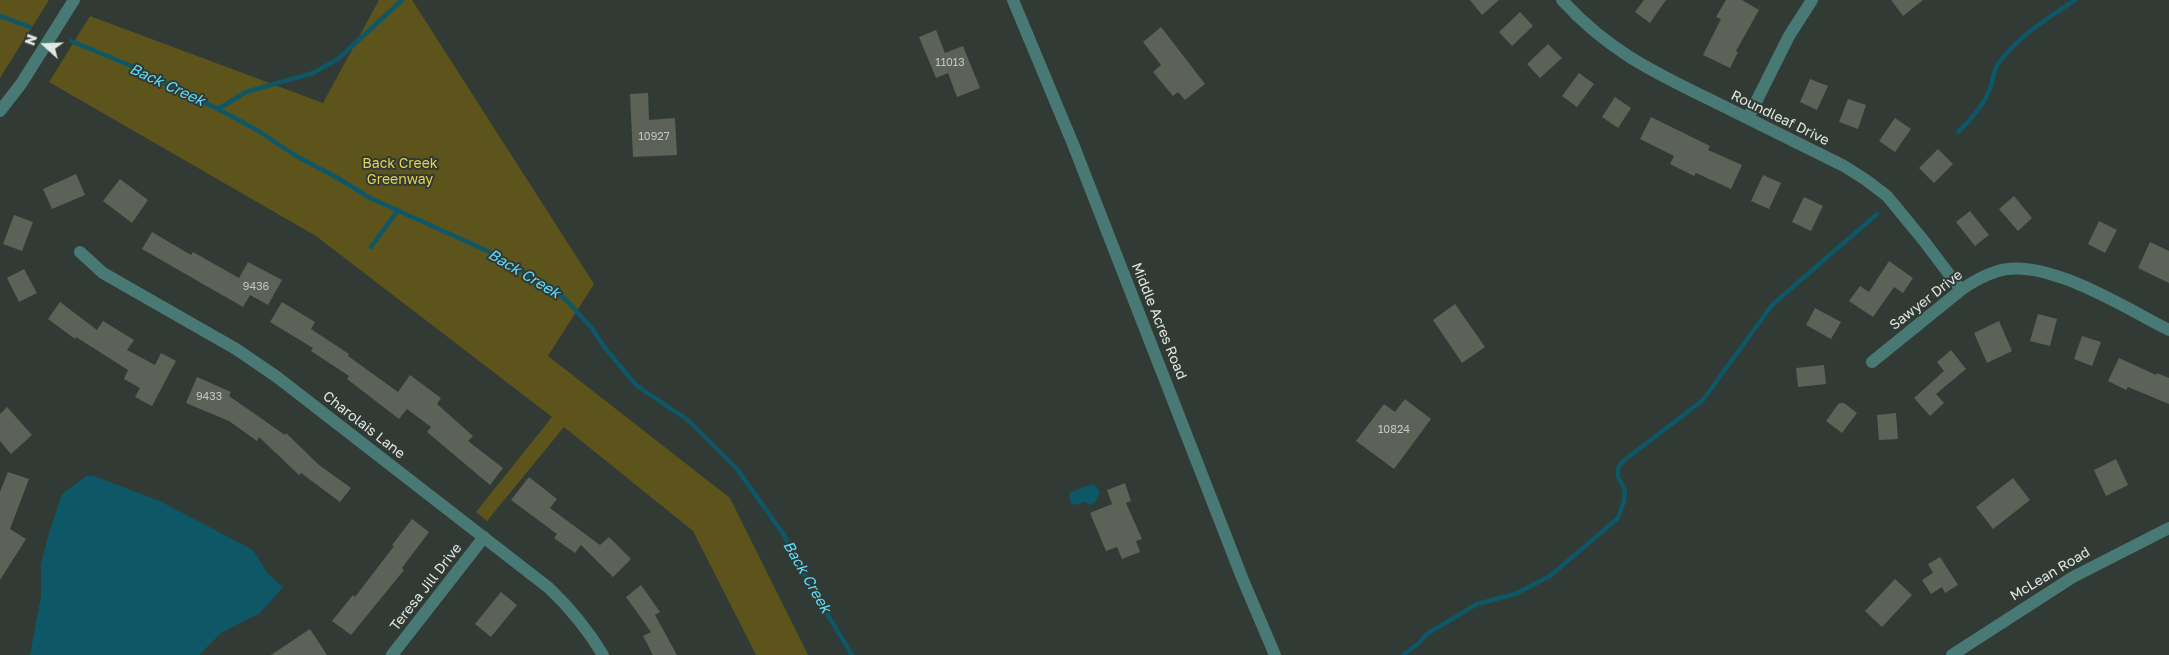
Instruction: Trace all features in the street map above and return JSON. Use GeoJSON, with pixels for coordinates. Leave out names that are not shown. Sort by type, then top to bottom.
{"type":"FeatureCollection","features":[{"type":"Feature","properties":{"kind":"street"},"geometry":{"type":"LineString","coordinates":[[0,111],[21,84],[74,0]]}},
{"type":"Feature","properties":{"kind":"street","name":"Middle Acres Road"},"geometry":{"type":"LineString","coordinates":[[1013,0],[1073,144],[1243,580],[1275,655]]}},
{"type":"Feature","properties":{"kind":"street","name":"Roundleaf Drive"},"geometry":{"type":"LineString","coordinates":[[1562,0],[1579,18],[1622,53],[1844,166],[1866,180],[1899,210],[1961,290]]}},
{"type":"Feature","properties":{"kind":"street"},"geometry":{"type":"LineString","coordinates":[[1748,118],[1789,36],[1812,0]]}},
{"type":"Feature","properties":{"kind":"street","name":"Charolais Lane"},"geometry":{"type":"LineString","coordinates":[[80,252],[103,274],[236,349],[277,377],[549,588],[568,605],[603,655]]}},
{"type":"Feature","properties":{"kind":"street","name":"Sawyer Drive"},"geometry":{"type":"LineString","coordinates":[[1872,362],[1961,290],[1975,280],[2000,270],[2046,271],[2065,278],[2169,330]]}},
{"type":"Feature","properties":{"kind":"street","name":"McLean Road"},"geometry":{"type":"LineString","coordinates":[[1952,655],[2073,577],[2169,528]]}},
{"type":"Feature","properties":{"kind":"street","name":"Teresa Jill Drive"},"geometry":{"type":"LineString","coordinates":[[392,655],[484,537]]}},
{"type":"Feature","properties":{"kind":"green space"},"geometry":{"type":"Polygon","coordinates":[[[0,0],[49,0],[0,78],[0,0]]]}},
{"type":"Feature","properties":{"kind":"green space","name":"Back Creek Greenway"},"geometry":{"type":"Polygon","coordinates":[[[379,0],[412,0],[594,284],[548,356],[730,498],[808,655],[756,655],[693,531],[564,427],[487,521],[476,512],[552,417],[316,236],[49,82],[90,16],[323,103],[379,0]]]}},
{"type":"Feature","properties":{"kind":"water"},"geometry":{"type":"Polygon","coordinates":[[[86,476],[94,476],[160,501],[253,550],[268,574],[283,587],[260,613],[221,633],[199,655],[30,655],[41,596],[41,564],[48,536],[62,494],[86,476]]]}},
{"type":"Feature","properties":{"kind":"water"},"geometry":{"type":"Polygon","coordinates":[[[1092,484],[1097,487],[1100,493],[1095,503],[1090,505],[1085,502],[1075,505],[1071,503],[1069,496],[1071,492],[1092,484]]]}},
{"type":"Feature","properties":{"kind":"building"},"geometry":{"type":"Polygon","coordinates":[[[1470,0],[1499,0],[1482,15],[1470,0]]]}},
{"type":"Feature","properties":{"kind":"building"},"geometry":{"type":"Polygon","coordinates":[[[1644,0],[1666,0],[1650,23],[1635,12],[1644,0]]]}},
{"type":"Feature","properties":{"kind":"building"},"geometry":{"type":"Polygon","coordinates":[[[1726,0],[1742,0],[1759,10],[1736,51],[1738,52],[1730,68],[1703,55],[1721,19],[1716,17],[1726,0]]]}},
{"type":"Feature","properties":{"kind":"building"},"geometry":{"type":"Polygon","coordinates":[[[1891,0],[1923,0],[1903,16],[1891,0]]]}},
{"type":"Feature","properties":{"kind":"building"},"geometry":{"type":"Polygon","coordinates":[[[1520,12],[1533,26],[1512,46],[1499,32],[1520,12]]]}},
{"type":"Feature","properties":{"kind":"building"},"geometry":{"type":"Polygon","coordinates":[[[1161,27],[1205,84],[1185,100],[1178,92],[1173,96],[1153,72],[1161,65],[1143,42],[1161,27]]]}},
{"type":"Feature","properties":{"kind":"building"},"geometry":{"type":"Polygon","coordinates":[[[936,30],[945,53],[963,46],[980,88],[957,97],[948,73],[936,78],[919,37],[936,30]]]}},
{"type":"Feature","properties":{"kind":"building"},"geometry":{"type":"Polygon","coordinates":[[[1548,44],[1562,58],[1540,78],[1527,64],[1548,44]]]}},
{"type":"Feature","properties":{"kind":"building"},"geometry":{"type":"Polygon","coordinates":[[[1579,73],[1594,84],[1577,107],[1562,96],[1579,73]]]}},
{"type":"Feature","properties":{"kind":"building"},"geometry":{"type":"Polygon","coordinates":[[[1810,79],[1828,86],[1817,110],[1800,102],[1810,79]]]}},
{"type":"Feature","properties":{"kind":"building"},"geometry":{"type":"Polygon","coordinates":[[[648,93],[649,120],[675,118],[677,155],[633,157],[630,94],[648,93]]]}},
{"type":"Feature","properties":{"kind":"building"},"geometry":{"type":"Polygon","coordinates":[[[1615,97],[1631,108],[1618,128],[1602,117],[1615,97]]]}},
{"type":"Feature","properties":{"kind":"building"},"geometry":{"type":"Polygon","coordinates":[[[1848,99],[1866,105],[1858,129],[1839,122],[1848,99]]]}},
{"type":"Feature","properties":{"kind":"building"},"geometry":{"type":"Polygon","coordinates":[[[1651,117],[1710,146],[1708,150],[1742,165],[1731,189],[1696,173],[1694,176],[1670,164],[1674,156],[1640,139],[1651,117]]]}},
{"type":"Feature","properties":{"kind":"building"},"geometry":{"type":"Polygon","coordinates":[[[1895,118],[1911,129],[1895,152],[1879,141],[1895,118]]]}},
{"type":"Feature","properties":{"kind":"building"},"geometry":{"type":"Polygon","coordinates":[[[1938,149],[1953,164],[1934,183],[1919,168],[1938,149]]]}},
{"type":"Feature","properties":{"kind":"building"},"geometry":{"type":"Polygon","coordinates":[[[76,174],[85,195],[52,209],[43,189],[76,174]]]}},
{"type":"Feature","properties":{"kind":"building"},"geometry":{"type":"Polygon","coordinates":[[[1763,175],[1781,183],[1769,209],[1751,201],[1763,175]]]}},
{"type":"Feature","properties":{"kind":"building"},"geometry":{"type":"Polygon","coordinates":[[[120,179],[148,200],[132,223],[103,201],[120,179]]]}},
{"type":"Feature","properties":{"kind":"building"},"geometry":{"type":"Polygon","coordinates":[[[2014,196],[2032,218],[2018,231],[1999,209],[2014,196]]]}},
{"type":"Feature","properties":{"kind":"building"},"geometry":{"type":"Polygon","coordinates":[[[1804,197],[1823,206],[1811,231],[1792,222],[1804,197]]]}},
{"type":"Feature","properties":{"kind":"building"},"geometry":{"type":"Polygon","coordinates":[[[1970,211],[1989,235],[1975,246],[1956,222],[1970,211]]]}},
{"type":"Feature","properties":{"kind":"building"},"geometry":{"type":"Polygon","coordinates":[[[14,215],[33,222],[22,251],[3,244],[14,215]]]}},
{"type":"Feature","properties":{"kind":"building"},"geometry":{"type":"Polygon","coordinates":[[[2099,221],[2117,230],[2105,253],[2088,244],[2099,221]]]}},
{"type":"Feature","properties":{"kind":"building"},"geometry":{"type":"Polygon","coordinates":[[[152,232],[191,255],[193,252],[239,278],[248,262],[282,280],[268,305],[250,295],[243,307],[142,249],[152,232]]]}},
{"type":"Feature","properties":{"kind":"building"},"geometry":{"type":"Polygon","coordinates":[[[2150,242],[2169,251],[2169,283],[2138,268],[2150,242]]]}},
{"type":"Feature","properties":{"kind":"building"},"geometry":{"type":"Polygon","coordinates":[[[1889,261],[1913,278],[1903,293],[1894,287],[1873,317],[1849,301],[1860,286],[1869,292],[1889,261]]]}},
{"type":"Feature","properties":{"kind":"building"},"geometry":{"type":"Polygon","coordinates":[[[24,269],[37,293],[19,302],[7,278],[24,269]]]}},
{"type":"Feature","properties":{"kind":"building"},"geometry":{"type":"Polygon","coordinates":[[[60,302],[97,330],[103,321],[134,340],[127,350],[155,365],[161,353],[176,361],[152,406],[135,397],[140,388],[124,379],[128,370],[76,337],[75,339],[48,319],[60,302]]]}},
{"type":"Feature","properties":{"kind":"building"},"geometry":{"type":"Polygon","coordinates":[[[282,302],[315,322],[311,329],[349,354],[348,356],[398,392],[410,375],[441,398],[437,404],[473,436],[468,441],[503,468],[490,485],[427,432],[431,427],[407,409],[399,419],[347,379],[349,376],[311,351],[313,348],[270,322],[282,302]]]}},
{"type":"Feature","properties":{"kind":"building"},"geometry":{"type":"Polygon","coordinates":[[[1455,304],[1485,347],[1462,363],[1433,320],[1455,304]]]}},
{"type":"Feature","properties":{"kind":"building"},"geometry":{"type":"Polygon","coordinates":[[[1815,308],[1841,322],[1831,339],[1806,325],[1815,308]]]}},
{"type":"Feature","properties":{"kind":"building"},"geometry":{"type":"Polygon","coordinates":[[[2038,314],[2057,319],[2050,346],[2030,341],[2038,314]]]}},
{"type":"Feature","properties":{"kind":"building"},"geometry":{"type":"Polygon","coordinates":[[[1999,321],[2012,351],[1987,363],[1974,333],[1999,321]]]}},
{"type":"Feature","properties":{"kind":"building"},"geometry":{"type":"Polygon","coordinates":[[[2082,336],[2101,342],[2092,366],[2074,359],[2082,336]]]}},
{"type":"Feature","properties":{"kind":"building"},"geometry":{"type":"Polygon","coordinates":[[[1951,350],[1966,369],[1936,394],[1944,403],[1930,416],[1914,398],[1944,371],[1937,362],[1951,350]]]}},
{"type":"Feature","properties":{"kind":"building"},"geometry":{"type":"Polygon","coordinates":[[[2119,358],[2156,375],[2157,373],[2169,378],[2169,404],[2128,387],[2126,390],[2108,381],[2119,358]]]}},
{"type":"Feature","properties":{"kind":"building"},"geometry":{"type":"Polygon","coordinates":[[[1824,365],[1826,384],[1798,387],[1796,368],[1824,365]]]}},
{"type":"Feature","properties":{"kind":"building"},"geometry":{"type":"Polygon","coordinates":[[[197,377],[231,392],[229,396],[285,435],[286,433],[319,465],[351,488],[340,502],[301,473],[299,475],[259,437],[257,441],[229,421],[186,403],[197,377]]]}},
{"type":"Feature","properties":{"kind":"building"},"geometry":{"type":"Polygon","coordinates":[[[1405,399],[1431,419],[1394,469],[1356,441],[1384,404],[1395,412],[1405,399]]]}},
{"type":"Feature","properties":{"kind":"building"},"geometry":{"type":"Polygon","coordinates":[[[1839,403],[1844,403],[1857,413],[1842,433],[1826,421],[1839,403]]]}},
{"type":"Feature","properties":{"kind":"building"},"geometry":{"type":"Polygon","coordinates":[[[7,407],[32,435],[11,454],[0,441],[0,414],[7,407]]]}},
{"type":"Feature","properties":{"kind":"building"},"geometry":{"type":"Polygon","coordinates":[[[1896,413],[1898,439],[1879,440],[1877,415],[1896,413]]]}},
{"type":"Feature","properties":{"kind":"building"},"geometry":{"type":"Polygon","coordinates":[[[2116,459],[2128,485],[2106,496],[2094,470],[2116,459]]]}},
{"type":"Feature","properties":{"kind":"building"},"geometry":{"type":"Polygon","coordinates":[[[8,472],[29,479],[10,529],[26,539],[0,580],[0,492],[8,472]]]}},
{"type":"Feature","properties":{"kind":"building"},"geometry":{"type":"Polygon","coordinates":[[[529,477],[557,499],[550,508],[600,545],[609,537],[631,559],[613,577],[581,545],[575,553],[554,538],[557,534],[511,500],[529,477]]]}},
{"type":"Feature","properties":{"kind":"building"},"geometry":{"type":"Polygon","coordinates":[[[2013,478],[2030,500],[1993,529],[1976,507],[2013,478]]]}},
{"type":"Feature","properties":{"kind":"building"},"geometry":{"type":"Polygon","coordinates":[[[1125,483],[1131,501],[1126,503],[1142,539],[1136,541],[1140,552],[1122,559],[1117,547],[1106,551],[1090,513],[1112,504],[1107,490],[1125,483]]]}},
{"type":"Feature","properties":{"kind":"building"},"geometry":{"type":"Polygon","coordinates":[[[412,519],[429,532],[402,568],[404,570],[351,635],[332,621],[353,595],[355,597],[412,519]]]}},
{"type":"Feature","properties":{"kind":"building"},"geometry":{"type":"Polygon","coordinates":[[[1940,557],[1958,585],[1945,593],[1942,587],[1931,594],[1922,580],[1933,573],[1928,564],[1940,557]]]}},
{"type":"Feature","properties":{"kind":"building"},"geometry":{"type":"Polygon","coordinates":[[[1895,579],[1912,595],[1882,627],[1865,611],[1895,579]]]}},
{"type":"Feature","properties":{"kind":"building"},"geometry":{"type":"Polygon","coordinates":[[[641,585],[660,612],[655,615],[677,655],[653,655],[643,636],[651,632],[626,597],[641,585]]]}},
{"type":"Feature","properties":{"kind":"building"},"geometry":{"type":"Polygon","coordinates":[[[501,592],[517,605],[491,637],[475,624],[501,592]]]}},
{"type":"Feature","properties":{"kind":"building"},"geometry":{"type":"Polygon","coordinates":[[[310,629],[327,655],[271,655],[310,629]]]}},
{"type":"Feature","properties":{"kind":"waterway"},"geometry":{"type":"LineString","coordinates":[[218,109],[246,92],[313,73],[338,59],[402,0]]}},
{"type":"Feature","properties":{"kind":"waterway"},"geometry":{"type":"LineString","coordinates":[[1958,132],[1972,118],[1984,101],[1990,89],[1996,67],[2006,54],[2034,29],[2075,0]]}},
{"type":"Feature","properties":{"kind":"waterway","name":"Back Creek"},"geometry":{"type":"LineString","coordinates":[[0,16],[30,27]]}},
{"type":"Feature","properties":{"kind":"waterway","name":"Back Creek"},"geometry":{"type":"LineString","coordinates":[[71,41],[141,70],[151,77],[218,109],[257,130],[296,156],[370,198],[492,253],[565,299],[591,327],[605,348],[636,385],[689,421],[737,469],[784,535],[812,589],[852,655]]}},
{"type":"Feature","properties":{"kind":"waterway"},"geometry":{"type":"LineString","coordinates":[[371,247],[398,210]]}},
{"type":"Feature","properties":{"kind":"waterway"},"geometry":{"type":"LineString","coordinates":[[1403,655],[1419,643],[1427,634],[1477,604],[1515,594],[1550,576],[1618,518],[1624,501],[1625,490],[1618,477],[1618,468],[1622,462],[1703,400],[1772,305],[1877,214]]}}]}
